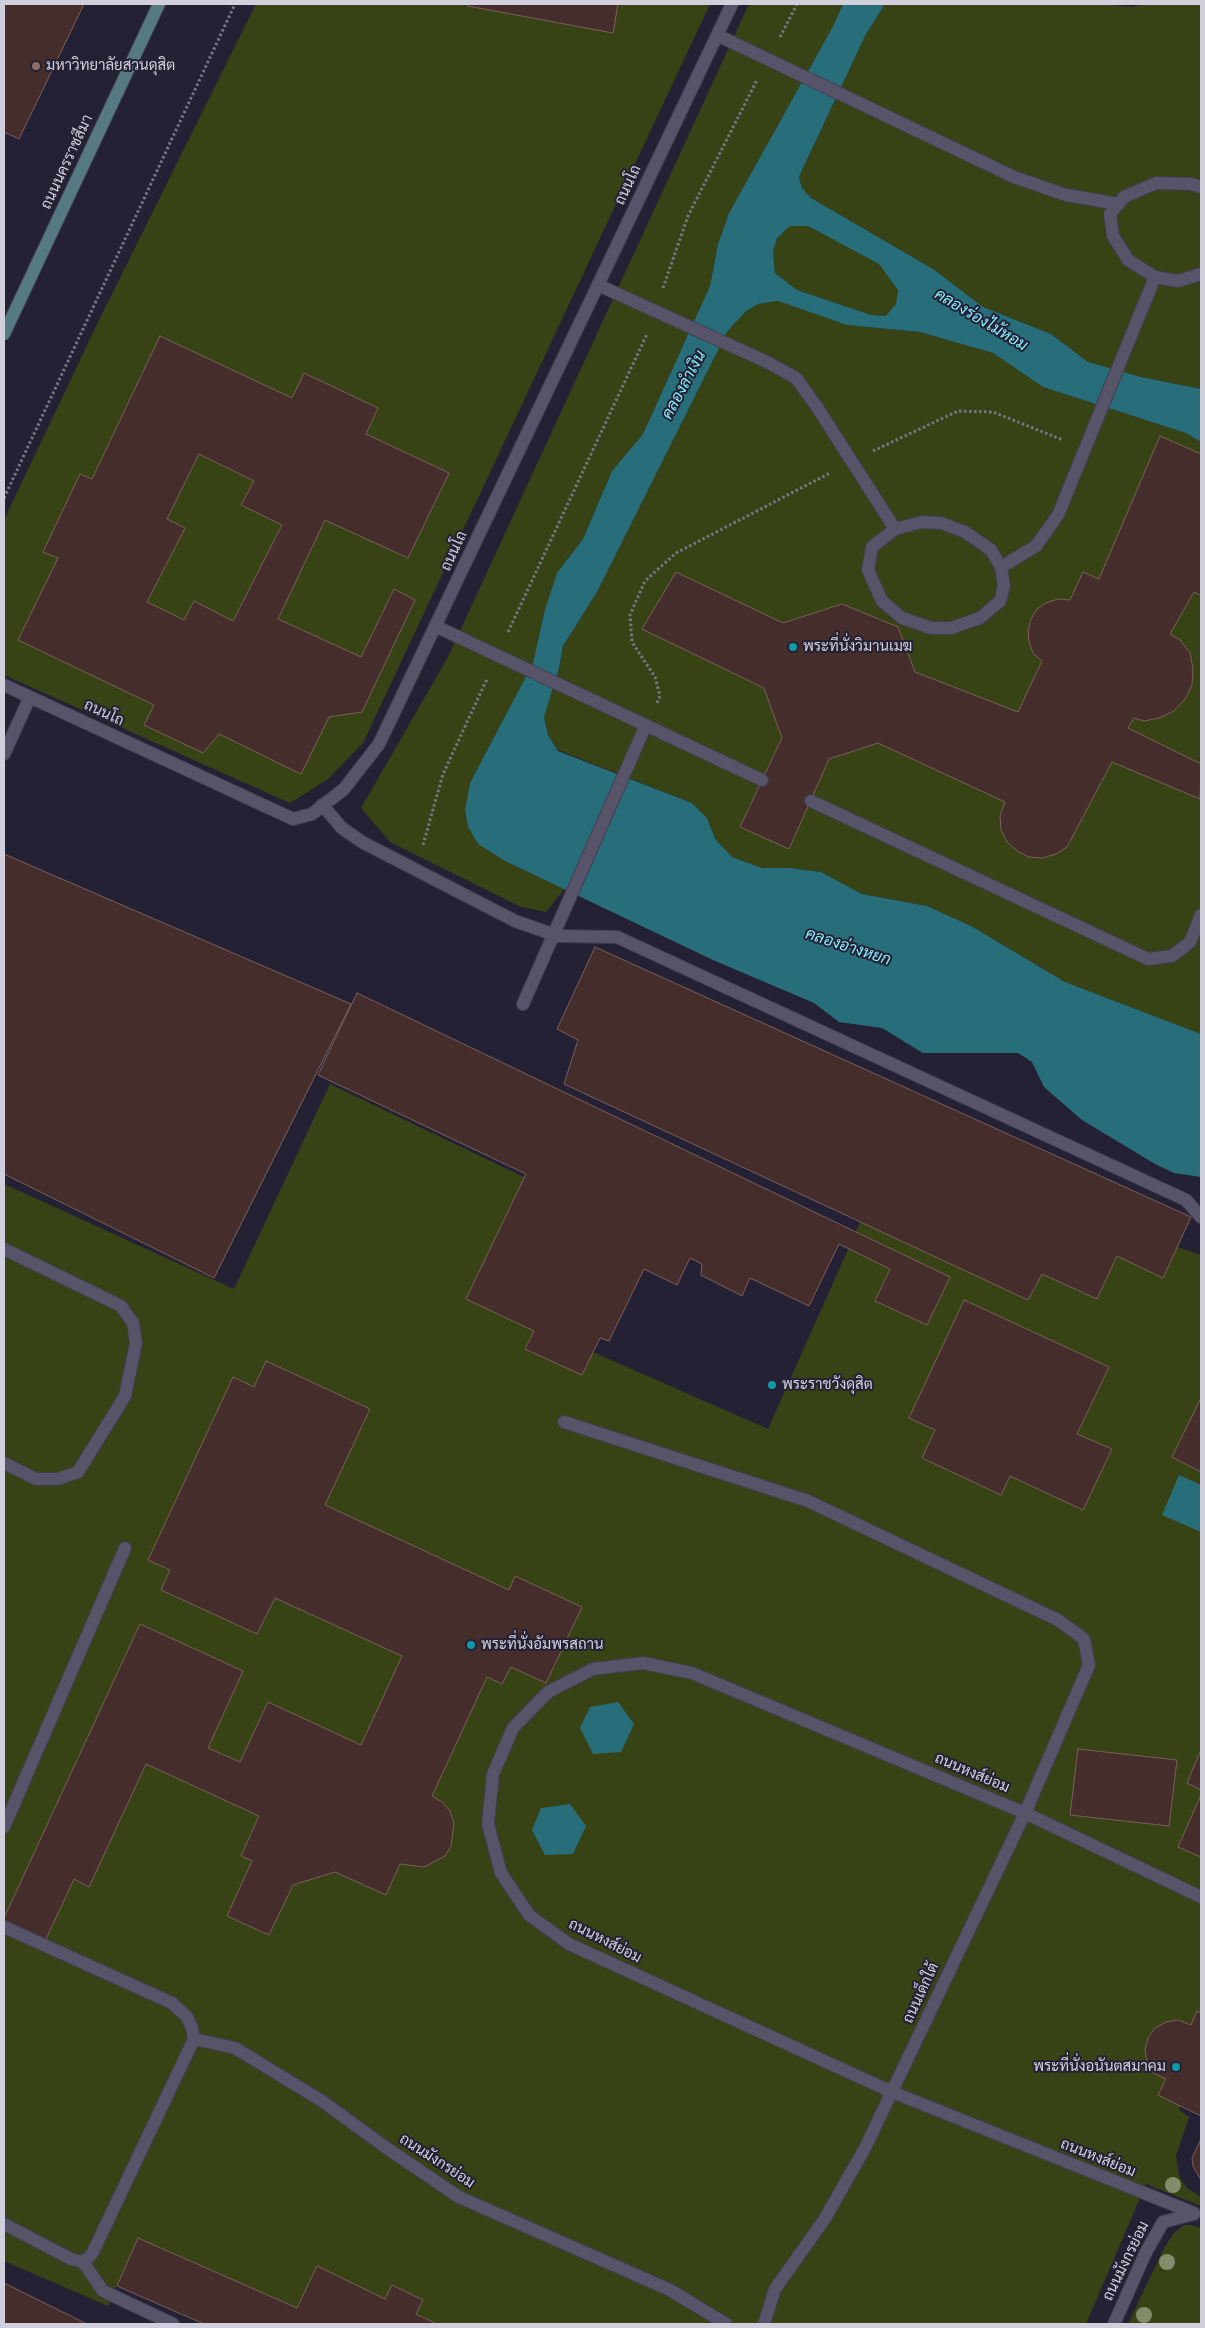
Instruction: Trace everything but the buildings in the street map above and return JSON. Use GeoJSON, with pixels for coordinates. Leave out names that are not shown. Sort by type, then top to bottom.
{"type":"FeatureCollection","features":[{"type":"Feature","properties":{"kind":"main road","name":"ถนนนครราชสีมา"},"geometry":{"type":"LineString","coordinates":[[4,334],[158,4]]}},
{"type":"Feature","properties":{"kind":"lane","name":"ถนนโถ"},"geometry":{"type":"LineString","coordinates":[[4,684],[293,819],[312,814],[344,789],[380,744],[732,4]]}},
{"type":"Feature","properties":{"kind":"lane"},"geometry":{"type":"LineString","coordinates":[[717,35],[1014,177],[1066,195],[1118,204]]}},
{"type":"Feature","properties":{"kind":"lane"},"geometry":{"type":"LineString","coordinates":[[1201,187],[1191,184],[1156,183],[1124,196],[1110,214],[1113,236],[1128,260],[1155,277],[1178,281],[1201,274]]}},
{"type":"Feature","properties":{"kind":"lane"},"geometry":{"type":"LineString","coordinates":[[1001,567],[1036,546],[1058,515],[1126,344],[1155,277]]}},
{"type":"Feature","properties":{"kind":"lane"},"geometry":{"type":"LineString","coordinates":[[598,285],[767,362],[796,378],[895,529]]}},
{"type":"Feature","properties":{"kind":"lane"},"geometry":{"type":"LineString","coordinates":[[922,522],[941,523],[965,532],[992,550],[1001,567],[1004,586],[1000,601],[980,618],[951,628],[931,628],[902,618],[882,601],[868,570],[872,547],[895,529],[922,522]]}},
{"type":"Feature","properties":{"kind":"lane"},"geometry":{"type":"LineString","coordinates":[[435,626],[762,780]]}},
{"type":"Feature","properties":{"kind":"lane"},"geometry":{"type":"LineString","coordinates":[[4,754],[30,697]]}},
{"type":"Feature","properties":{"kind":"lane"},"geometry":{"type":"LineString","coordinates":[[523,1004],[646,726]]}},
{"type":"Feature","properties":{"kind":"lane"},"geometry":{"type":"LineString","coordinates":[[811,801],[1148,959],[1172,956],[1190,942],[1201,915]]}},
{"type":"Feature","properties":{"kind":"lane"},"geometry":{"type":"LineString","coordinates":[[322,805],[342,828],[362,842],[515,921],[554,935],[617,937],[1186,1200],[1201,1217]]}},
{"type":"Feature","properties":{"kind":"lane"},"geometry":{"type":"LineString","coordinates":[[4,1249],[121,1306],[133,1323],[136,1343],[125,1396],[78,1472],[58,1479],[36,1479],[4,1463]]}},
{"type":"Feature","properties":{"kind":"lane","name":"ถนนเด็กใต้"},"geometry":{"type":"LineString","coordinates":[[564,1422],[808,1501],[1058,1620],[1084,1639],[1089,1665],[1025,1813],[865,2148],[824,2220],[775,2289],[764,2324]]}},
{"type":"Feature","properties":{"kind":"lane"},"geometry":{"type":"LineString","coordinates":[[4,1827],[125,1548]]}},
{"type":"Feature","properties":{"kind":"lane","name":"ถนนหงส์ย่อม"},"geometry":{"type":"LineString","coordinates":[[1198,2215],[892,2092],[570,1944],[529,1914],[501,1873],[488,1824],[492,1774],[513,1728],[548,1692],[593,1670],[643,1663],[692,1673],[1025,1813],[1201,1897]]}},
{"type":"Feature","properties":{"kind":"lane"},"geometry":{"type":"LineString","coordinates":[[4,1927],[172,2003],[187,2017],[192,2028],[194,2039],[92,2254],[83,2262]]}},
{"type":"Feature","properties":{"kind":"lane","name":"ถนนมังกรย่อม"},"geometry":{"type":"LineString","coordinates":[[194,2039],[235,2048],[322,2101],[459,2197],[670,2290],[726,2324]]}},
{"type":"Feature","properties":{"kind":"lane","name":"ถนนมังกรย่อม"},"geometry":{"type":"LineString","coordinates":[[1114,2324],[1145,2254],[1163,2222],[1198,2215]]}},
{"type":"Feature","properties":{"kind":"lane"},"geometry":{"type":"LineString","coordinates":[[4,2224],[71,2259],[83,2262],[103,2291],[174,2324]]}},
{"type":"Feature","properties":{"kind":"path"},"geometry":{"type":"LineString","coordinates":[[4,498],[235,4]]}},
{"type":"Feature","properties":{"kind":"path"},"geometry":{"type":"LineString","coordinates":[[416,870],[443,774],[649,330],[688,216],[796,4]]}},
{"type":"Feature","properties":{"kind":"path"},"geometry":{"type":"LineString","coordinates":[[646,726],[660,696],[655,676],[632,642],[630,614],[645,581],[676,552],[852,462],[958,411],[993,412],[1084,449]]}},
{"type":"Feature","properties":{"kind":"shaded area"},"geometry":{"type":"Polygon","coordinates":[[[256,4],[710,4],[363,743],[328,779],[290,803],[4,675],[4,520],[100,318],[256,4]]]}},
{"type":"Feature","properties":{"kind":"shaded area"},"geometry":{"type":"Polygon","coordinates":[[[749,4],[843,4],[832,28],[729,213],[718,244],[710,286],[643,434],[612,471],[583,539],[557,573],[545,609],[533,663],[470,783],[465,810],[468,827],[478,844],[505,861],[564,889],[546,912],[521,907],[390,842],[361,808],[448,657],[749,4]]]}},
{"type":"Feature","properties":{"kind":"shaded area"},"geometry":{"type":"Polygon","coordinates":[[[885,4],[1102,4],[1132,7],[1144,4],[1201,4],[1201,389],[1141,377],[1088,362],[1051,334],[983,307],[933,269],[811,198],[802,188],[799,177],[803,168],[866,34],[885,4]]]}},
{"type":"Feature","properties":{"kind":"shaded area"},"geometry":{"type":"Polygon","coordinates":[[[790,226],[808,226],[880,264],[898,290],[896,304],[887,316],[871,315],[797,290],[775,273],[773,252],[777,238],[790,226]]]}},
{"type":"Feature","properties":{"kind":"shaded area"},"geometry":{"type":"Polygon","coordinates":[[[778,301],[847,325],[920,332],[993,353],[1043,387],[1186,433],[1201,442],[1201,1034],[1065,982],[971,926],[927,906],[862,894],[821,872],[790,868],[762,868],[732,857],[715,839],[707,818],[692,803],[558,750],[548,735],[544,717],[559,668],[563,646],[597,592],[709,365],[727,332],[745,312],[758,304],[778,301]]]}},
{"type":"Feature","properties":{"kind":"shaded area"},"geometry":{"type":"Polygon","coordinates":[[[330,1084],[534,1182],[479,1302],[768,1429],[870,1200],[1156,1240],[1201,1255],[1201,2063],[1179,2110],[1189,2117],[1176,2156],[1179,2176],[1187,2188],[1201,2197],[1201,2206],[1146,2184],[1086,2324],[422,2324],[318,2275],[302,2310],[138,2238],[108,2306],[4,2261],[4,1184],[234,1289],[330,1084]]]}},
{"type":"Feature","properties":{"kind":"shaded area"},"geometry":{"type":"Polygon","coordinates":[[[1184,2225],[1201,2228],[1201,2324],[1128,2324],[1163,2250],[1173,2234],[1184,2225]]]}},
{"type":"Feature","properties":{"kind":"water"},"geometry":{"type":"Polygon","coordinates":[[[843,4],[885,4],[866,34],[803,168],[799,177],[802,188],[811,198],[933,269],[983,307],[1051,334],[1088,362],[1141,377],[1201,389],[1201,442],[1186,433],[1043,387],[993,353],[920,332],[847,325],[778,301],[758,304],[745,312],[727,332],[597,592],[563,646],[559,668],[544,717],[548,735],[558,751],[692,803],[707,818],[715,839],[732,857],[762,868],[790,868],[821,872],[862,894],[927,906],[971,926],[1065,982],[1201,1034],[1201,1177],[1174,1173],[1155,1164],[1082,1120],[1044,1087],[1032,1062],[1018,1053],[923,1053],[882,1028],[839,1022],[814,1003],[713,960],[505,861],[478,844],[468,827],[465,810],[470,783],[533,663],[545,609],[557,573],[583,539],[612,471],[643,434],[710,286],[718,244],[729,213],[832,28],[843,4]],[[790,226],[777,238],[773,252],[775,273],[797,290],[871,315],[886,316],[896,304],[898,290],[879,264],[808,226],[790,226]]]}},
{"type":"Feature","properties":{"kind":"water"},"geometry":{"type":"Polygon","coordinates":[[[1179,1475],[1201,1485],[1201,1532],[1162,1515],[1179,1475]]]}},
{"type":"Feature","properties":{"kind":"water"},"geometry":{"type":"Polygon","coordinates":[[[618,1702],[634,1724],[621,1752],[593,1754],[580,1728],[590,1707],[618,1702]]]}},
{"type":"Feature","properties":{"kind":"water"},"geometry":{"type":"Polygon","coordinates":[[[570,1804],[586,1826],[573,1854],[545,1855],[532,1830],[541,1808],[570,1804]]]}},
{"type":"Feature","properties":{"kind":"place","name":"มหาวิทยาลัยสวนดุสิต"},"geometry":{"type":"Point","coordinates":[36,66]}},
{"type":"Feature","properties":{"kind":"place","name":"พระที่นั่งวิมานเมฆ"},"geometry":{"type":"Point","coordinates":[793,647]}},
{"type":"Feature","properties":{"kind":"place","name":"พระราชวังดุสิต"},"geometry":{"type":"Point","coordinates":[772,1385]}},
{"type":"Feature","properties":{"kind":"place","name":"พระที่นั่งอัมพรสถาน"},"geometry":{"type":"Point","coordinates":[471,1645]}},
{"type":"Feature","properties":{"kind":"place","name":"พระที่นั่งอนันตสมาคม"},"geometry":{"type":"Point","coordinates":[1176,2067]}},
{"type":"Feature","properties":{"kind":"water label","name":"คลองร่องไม้หอม"},"geometry":{"type":"Point","coordinates":[981,320]}},
{"type":"Feature","properties":{"kind":"water label","name":"คลองลำเงิน"},"geometry":{"type":"Point","coordinates":[684,385]}},
{"type":"Feature","properties":{"kind":"water label","name":"คลองอ่างหยก"},"geometry":{"type":"Point","coordinates":[848,947]}}]}
